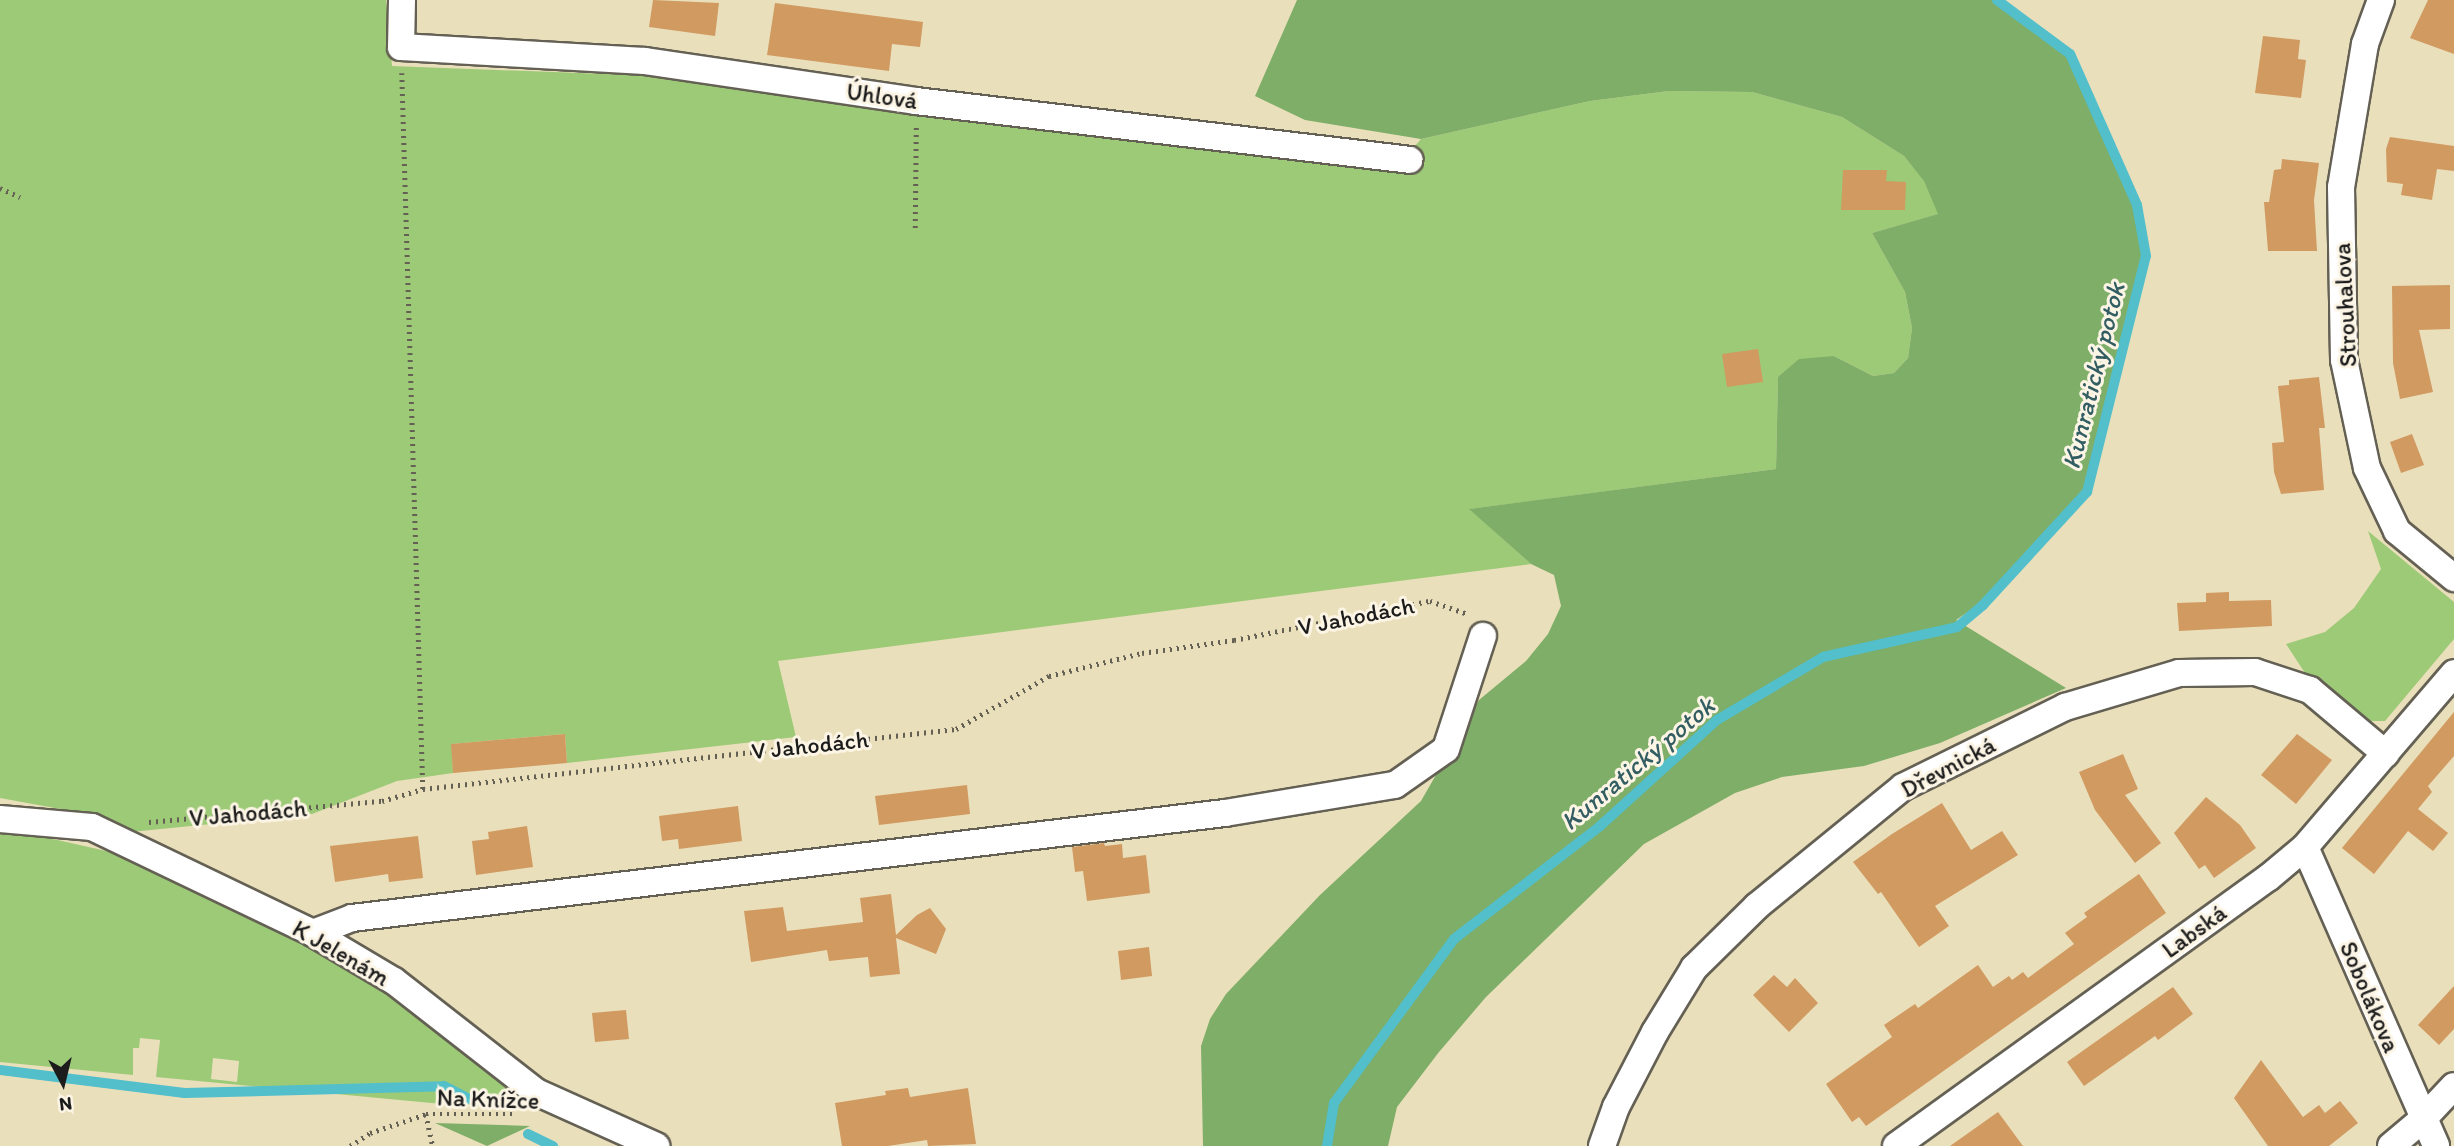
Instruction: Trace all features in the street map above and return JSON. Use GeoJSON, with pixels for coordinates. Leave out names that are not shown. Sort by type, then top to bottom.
{"type":"FeatureCollection","features":[{"type":"Feature","properties":{"kind":"street"},"geometry":{"type":"LineString","coordinates":[[401,47],[402,0]]}},
{"type":"Feature","properties":{"kind":"street","name":"Strouhalova"},"geometry":{"type":"LineString","coordinates":[[2381,0],[2365,44],[2341,187],[2344,360],[2367,468],[2397,531],[2454,579]]}},
{"type":"Feature","properties":{"kind":"street","name":"Úhlová"},"geometry":{"type":"LineString","coordinates":[[401,47],[645,61],[916,101],[1409,160]]}},
{"type":"Feature","properties":{"kind":"street"},"geometry":{"type":"LineString","coordinates":[[313,933],[352,918],[1225,813],[1395,785],[1446,749],[1483,636]]}},
{"type":"Feature","properties":{"kind":"street","name":"Dřevnická"},"geometry":{"type":"LineString","coordinates":[[1602,1146],[1628,1086],[1693,968],[1757,906],[1903,787],[2065,707],[2179,673],[2255,672],[2310,690],[2386,754]]}},
{"type":"Feature","properties":{"kind":"street","name":"Labská"},"geometry":{"type":"LineString","coordinates":[[1896,1146],[2267,878],[2305,847],[2454,673]]}},
{"type":"Feature","properties":{"kind":"street","name":"K Jelenám"},"geometry":{"type":"LineString","coordinates":[[0,819],[92,827],[313,933],[394,981],[536,1092],[656,1146]]}},
{"type":"Feature","properties":{"kind":"street","name":"Sobolákova"},"geometry":{"type":"LineString","coordinates":[[2305,847],[2436,1146]]}},
{"type":"Feature","properties":{"kind":"street"},"geometry":{"type":"LineString","coordinates":[[2391,1146],[2423,1119],[2454,1086]]}},
{"type":"Feature","properties":{"kind":"path"},"geometry":{"type":"LineString","coordinates":[[401,47],[423,789]]}},
{"type":"Feature","properties":{"kind":"path"},"geometry":{"type":"LineString","coordinates":[[915,228],[916,101]]}},
{"type":"Feature","properties":{"kind":"path"},"geometry":{"type":"LineString","coordinates":[[0,188],[20,197]]}},
{"type":"Feature","properties":{"kind":"path","name":"V Jahodách"},"geometry":{"type":"LineString","coordinates":[[147,822],[382,801],[423,789],[956,729],[1049,676],[1142,653],[1234,640],[1430,601],[1465,611],[1483,636]]}},
{"type":"Feature","properties":{"kind":"path"},"geometry":{"type":"LineString","coordinates":[[426,1114],[433,1146]]}},
{"type":"Feature","properties":{"kind":"path","name":"Na Knížce"},"geometry":{"type":"LineString","coordinates":[[350,1146],[370,1133],[426,1114],[520,1114]]}},
{"type":"Feature","properties":{"kind":"green space"},"geometry":{"type":"Polygon","coordinates":[[[0,0],[386,0],[392,66],[658,76],[1396,168],[1421,139],[1590,101],[1669,91],[1752,92],[1842,117],[1904,156],[1924,180],[1939,214],[1872,233],[1905,292],[1912,328],[1908,358],[1894,373],[1873,376],[1834,356],[1778,377],[1776,469],[1470,509],[1531,564],[778,661],[796,737],[567,763],[565,734],[452,744],[453,773],[397,781],[312,814],[131,832],[93,815],[0,798],[0,0]]]}},
{"type":"Feature","properties":{"kind":"green space"},"geometry":{"type":"Polygon","coordinates":[[[1297,0],[1997,0],[2064,49],[2137,205],[2145,256],[2087,492],[1987,599],[1956,620],[2066,688],[1940,743],[1864,766],[1782,777],[1735,793],[1644,844],[1486,997],[1439,1052],[1397,1107],[1388,1146],[1203,1146],[1201,1046],[1210,1019],[1226,994],[1320,895],[1421,801],[1479,700],[1526,661],[1548,634],[1561,606],[1554,575],[1531,564],[1469,509],[1776,469],[1778,377],[1799,359],[1834,356],[1873,376],[1894,373],[1908,358],[1912,328],[1905,292],[1872,233],[1938,214],[1924,181],[1904,156],[1842,117],[1752,92],[1669,91],[1590,101],[1421,139],[1305,120],[1255,96],[1297,0]]]}},
{"type":"Feature","properties":{"kind":"green space"},"geometry":{"type":"Polygon","coordinates":[[[2368,531],[2454,602],[2454,639],[2385,721],[2362,721],[2307,676],[2286,644],[2325,632],[2354,608],[2381,569],[2368,531]]]}},
{"type":"Feature","properties":{"kind":"green space"},"geometry":{"type":"Polygon","coordinates":[[[0,827],[115,853],[160,871],[357,970],[405,1003],[522,1098],[520,1105],[442,1104],[156,1077],[160,1040],[140,1038],[139,1048],[133,1048],[133,1075],[0,1062],[0,827]],[[213,1058],[211,1079],[237,1082],[239,1061],[213,1058]]]}},
{"type":"Feature","properties":{"kind":"green space"},"geometry":{"type":"Polygon","coordinates":[[[435,1123],[530,1126],[487,1146],[435,1123]]]}},
{"type":"Feature","properties":{"kind":"building"},"geometry":{"type":"Polygon","coordinates":[[[653,0],[719,3],[715,36],[649,27],[653,0]]]}},
{"type":"Feature","properties":{"kind":"building"},"geometry":{"type":"Polygon","coordinates":[[[2428,0],[2454,0],[2454,54],[2410,38],[2428,0]]]}},
{"type":"Feature","properties":{"kind":"building"},"geometry":{"type":"Polygon","coordinates":[[[775,3],[923,22],[920,47],[892,44],[889,71],[767,55],[775,3]]]}},
{"type":"Feature","properties":{"kind":"building"},"geometry":{"type":"Polygon","coordinates":[[[2263,36],[2300,40],[2298,59],[2306,60],[2301,98],[2255,93],[2263,36]]]}},
{"type":"Feature","properties":{"kind":"building"},"geometry":{"type":"Polygon","coordinates":[[[2390,137],[2454,146],[2454,171],[2437,169],[2432,200],[2401,195],[2403,184],[2387,182],[2386,149],[2390,137]]]}},
{"type":"Feature","properties":{"kind":"building"},"geometry":{"type":"Polygon","coordinates":[[[2282,159],[2319,163],[2314,200],[2317,251],[2268,251],[2264,202],[2269,202],[2274,170],[2281,169],[2282,159]]]}},
{"type":"Feature","properties":{"kind":"building"},"geometry":{"type":"Polygon","coordinates":[[[1843,170],[1887,170],[1886,181],[1906,182],[1905,210],[1841,210],[1843,170]]]}},
{"type":"Feature","properties":{"kind":"building"},"geometry":{"type":"Polygon","coordinates":[[[2450,285],[2450,329],[2419,330],[2433,392],[2400,399],[2393,363],[2392,286],[2450,285]]]}},
{"type":"Feature","properties":{"kind":"building"},"geometry":{"type":"Polygon","coordinates":[[[1758,349],[1763,382],[1727,387],[1722,354],[1758,349]]]}},
{"type":"Feature","properties":{"kind":"building"},"geometry":{"type":"Polygon","coordinates":[[[2319,377],[2325,428],[2319,428],[2324,490],[2281,494],[2274,472],[2272,443],[2284,442],[2278,386],[2289,385],[2289,380],[2319,377]]]}},
{"type":"Feature","properties":{"kind":"building"},"geometry":{"type":"Polygon","coordinates":[[[2412,434],[2424,465],[2401,473],[2390,442],[2412,434]]]}},
{"type":"Feature","properties":{"kind":"building"},"geometry":{"type":"Polygon","coordinates":[[[2229,592],[2229,601],[2271,600],[2272,626],[2179,631],[2177,603],[2206,602],[2206,593],[2229,592]]]}},
{"type":"Feature","properties":{"kind":"building"},"geometry":{"type":"Polygon","coordinates":[[[2454,712],[2454,756],[2428,786],[2432,792],[2418,809],[2448,833],[2433,851],[2408,831],[2374,874],[2342,848],[2454,712]]]}},
{"type":"Feature","properties":{"kind":"building"},"geometry":{"type":"Polygon","coordinates":[[[565,734],[567,763],[453,773],[451,744],[565,734]]]}},
{"type":"Feature","properties":{"kind":"building"},"geometry":{"type":"Polygon","coordinates":[[[2297,734],[2332,760],[2296,804],[2261,775],[2297,734]]]}},
{"type":"Feature","properties":{"kind":"building"},"geometry":{"type":"Polygon","coordinates":[[[2123,754],[2138,789],[2125,795],[2161,843],[2135,863],[2095,810],[2079,772],[2123,754]]]}},
{"type":"Feature","properties":{"kind":"building"},"geometry":{"type":"Polygon","coordinates":[[[967,785],[970,814],[879,825],[875,796],[967,785]]]}},
{"type":"Feature","properties":{"kind":"building"},"geometry":{"type":"Polygon","coordinates":[[[2206,797],[2240,825],[2256,848],[2214,878],[2205,865],[2199,869],[2174,833],[2206,797]]]}},
{"type":"Feature","properties":{"kind":"building"},"geometry":{"type":"Polygon","coordinates":[[[1942,803],[1971,850],[2002,831],[2018,855],[1935,906],[1949,926],[1919,947],[1881,892],[1878,894],[1853,862],[1942,803]]]}},
{"type":"Feature","properties":{"kind":"building"},"geometry":{"type":"Polygon","coordinates":[[[738,806],[742,841],[679,849],[678,839],[662,841],[659,816],[738,806]]]}},
{"type":"Feature","properties":{"kind":"building"},"geometry":{"type":"Polygon","coordinates":[[[527,826],[533,867],[476,875],[472,841],[489,839],[488,832],[527,826]]]}},
{"type":"Feature","properties":{"kind":"building"},"geometry":{"type":"Polygon","coordinates":[[[418,836],[423,878],[389,882],[388,874],[335,882],[330,846],[418,836]]]}},
{"type":"Feature","properties":{"kind":"building"},"geometry":{"type":"Polygon","coordinates":[[[1104,843],[1105,846],[1122,844],[1123,858],[1146,855],[1150,893],[1087,901],[1083,871],[1075,872],[1072,847],[1104,843]]]}},
{"type":"Feature","properties":{"kind":"building"},"geometry":{"type":"Polygon","coordinates":[[[2139,874],[2166,913],[1866,1126],[1859,1117],[1852,1122],[1826,1084],[1892,1037],[1884,1025],[1915,1004],[1918,1008],[1978,965],[1993,987],[2009,976],[2012,980],[2023,972],[2028,978],[2074,944],[2065,933],[2087,917],[2084,913],[2139,874]]]}},
{"type":"Feature","properties":{"kind":"building"},"geometry":{"type":"Polygon","coordinates":[[[891,894],[896,935],[917,915],[930,908],[946,929],[936,954],[896,938],[900,974],[870,977],[868,957],[829,961],[827,950],[751,962],[744,911],[783,907],[787,931],[863,922],[860,898],[891,894]]]}},
{"type":"Feature","properties":{"kind":"building"},"geometry":{"type":"Polygon","coordinates":[[[1149,947],[1152,976],[1121,980],[1118,951],[1149,947]]]}},
{"type":"Feature","properties":{"kind":"building"},"geometry":{"type":"Polygon","coordinates":[[[1774,975],[1787,987],[1795,978],[1818,1003],[1789,1032],[1753,995],[1774,975]]]}},
{"type":"Feature","properties":{"kind":"building"},"geometry":{"type":"Polygon","coordinates":[[[2454,986],[2454,1029],[2439,1045],[2418,1025],[2454,986]]]}},
{"type":"Feature","properties":{"kind":"building"},"geometry":{"type":"Polygon","coordinates":[[[2173,987],[2193,1014],[2158,1040],[2155,1036],[2084,1086],[2067,1062],[2173,987]]]}},
{"type":"Feature","properties":{"kind":"building"},"geometry":{"type":"Polygon","coordinates":[[[626,1010],[629,1039],[595,1042],[592,1013],[626,1010]]]}},
{"type":"Feature","properties":{"kind":"building"},"geometry":{"type":"Polygon","coordinates":[[[2261,1060],[2303,1117],[2319,1105],[2325,1113],[2340,1101],[2358,1123],[2329,1146],[2268,1146],[2234,1098],[2261,1060]]]}},
{"type":"Feature","properties":{"kind":"building"},"geometry":{"type":"Polygon","coordinates":[[[908,1088],[910,1097],[968,1088],[976,1144],[928,1146],[927,1140],[888,1146],[842,1146],[835,1103],[886,1095],[885,1091],[908,1088]]]}},
{"type":"Feature","properties":{"kind":"building"},"geometry":{"type":"Polygon","coordinates":[[[1998,1112],[2023,1146],[1950,1146],[1998,1112]]]}},
{"type":"Feature","properties":{"kind":"waterway","name":"Kunratický potok"},"geometry":{"type":"LineString","coordinates":[[1327,1146],[1334,1103],[1454,939],[1600,826],[1717,720],[1823,657],[1957,627],[1983,605],[2087,492],[2146,256],[2137,205],[2070,54],[1997,0]]}},
{"type":"Feature","properties":{"kind":"waterway"},"geometry":{"type":"LineString","coordinates":[[0,1070],[185,1093],[444,1086],[475,1102]]}},
{"type":"Feature","properties":{"kind":"waterway"},"geometry":{"type":"LineString","coordinates":[[528,1134],[553,1146]]}}]}
